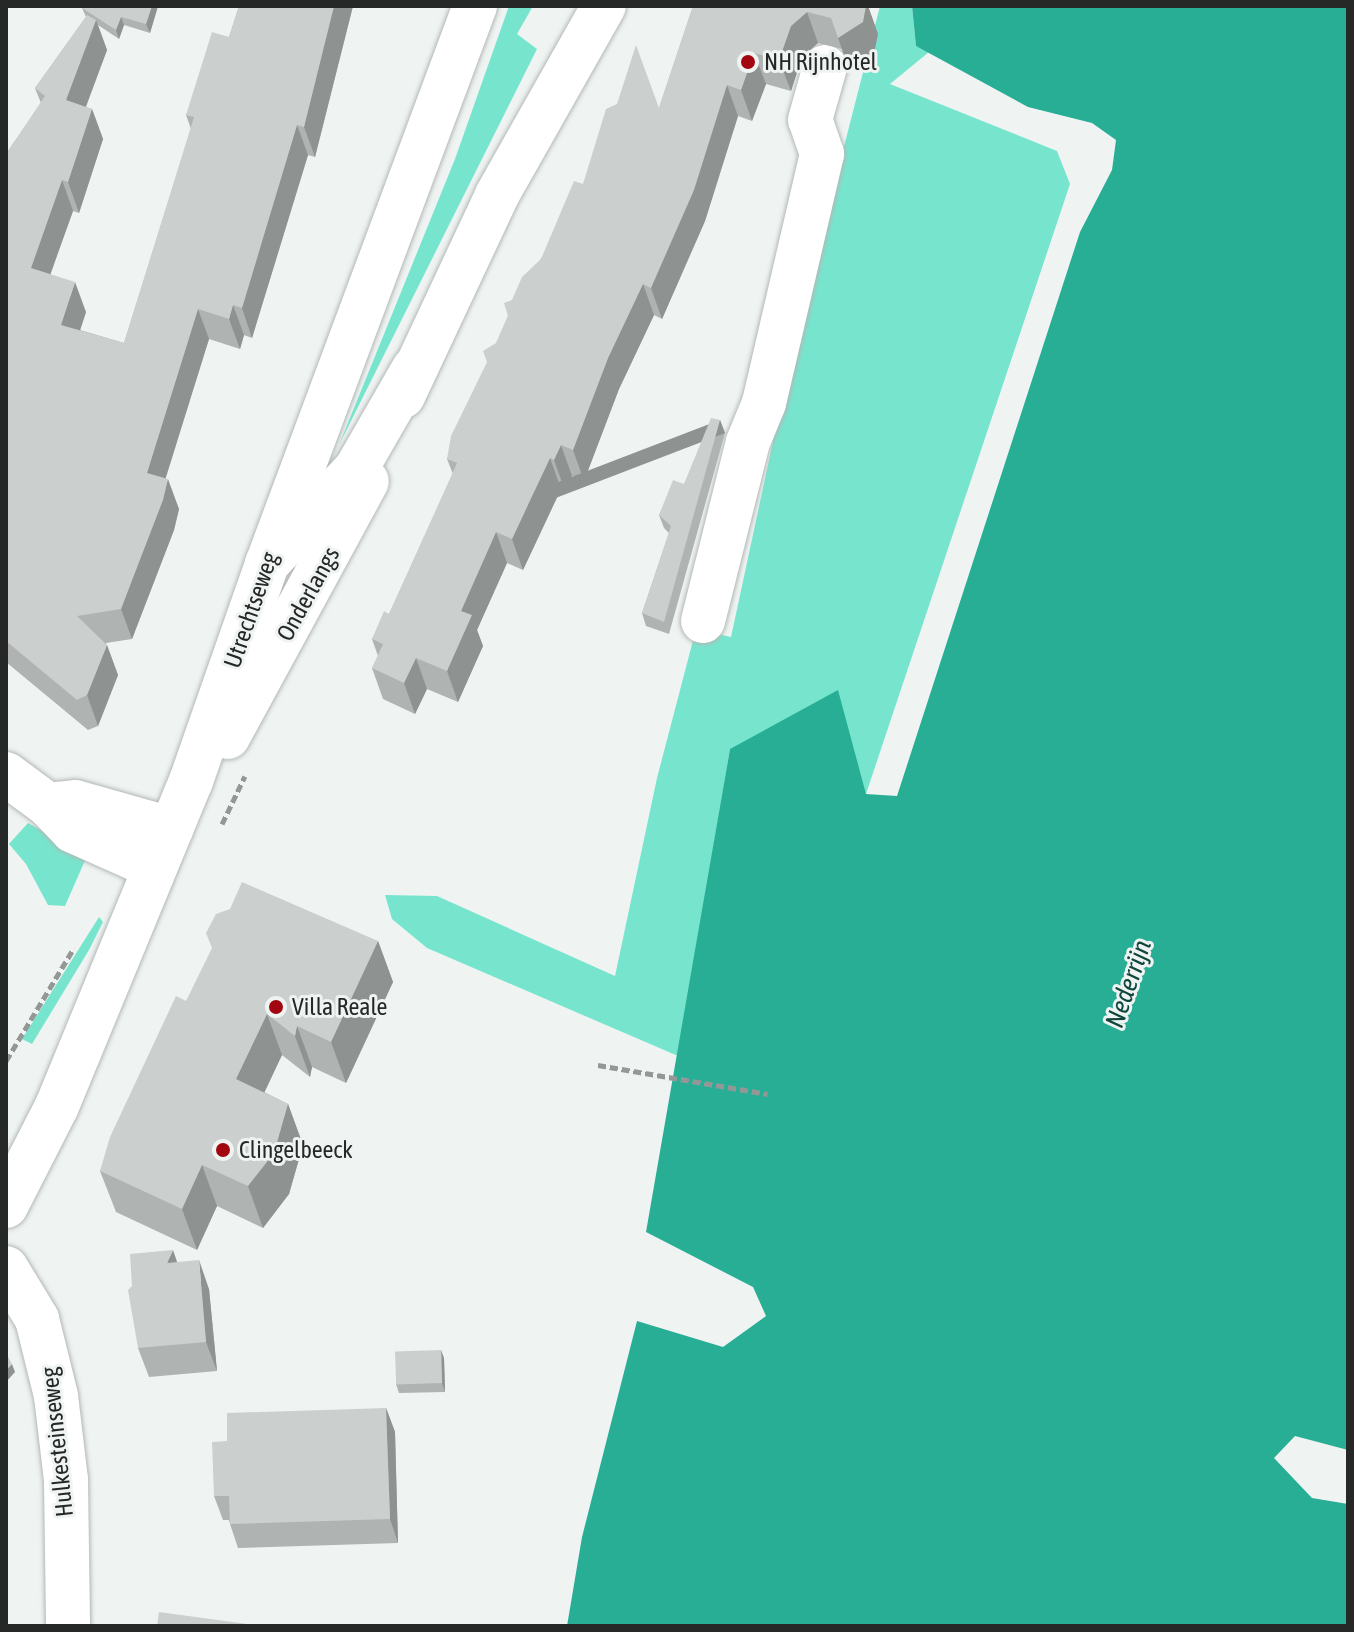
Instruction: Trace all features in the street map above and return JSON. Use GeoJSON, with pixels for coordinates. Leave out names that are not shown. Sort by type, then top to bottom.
{"type":"FeatureCollection","features":[{"type":"Feature","properties":{"kind":"main road","name":"Utrechtseweg"},"geometry":{"type":"LineString","coordinates":[[6,1206],[57,1106],[168,835],[475,6]]}},
{"type":"Feature","properties":{"kind":"main road","name":"Onderlangs"},"geometry":{"type":"LineString","coordinates":[[168,835],[222,748],[334,551],[414,368],[497,195],[604,6]]}},
{"type":"Feature","properties":{"kind":"main road"},"geometry":{"type":"LineString","coordinates":[[703,621],[748,442],[764,403],[822,154],[810,120],[825,67]]}},
{"type":"Feature","properties":{"kind":"main road","name":"Onderlangs"},"geometry":{"type":"LineString","coordinates":[[267,564],[356,469],[414,368]]}},
{"type":"Feature","properties":{"kind":"main road"},"geometry":{"type":"LineString","coordinates":[[6,774],[48,805],[73,831],[168,835]]}},
{"type":"Feature","properties":{"kind":"main road","name":"Hulkesteinseweg"},"geometry":{"type":"LineString","coordinates":[[6,1268],[37,1319],[56,1396],[66,1480],[68,1626]]}},
{"type":"Feature","properties":{"kind":"path"},"geometry":{"type":"LineString","coordinates":[[220,829],[247,772]]}},
{"type":"Feature","properties":{"kind":"path"},"geometry":{"type":"LineString","coordinates":[[6,1061],[81,937]]}},
{"type":"Feature","properties":{"kind":"path"},"geometry":{"type":"LineString","coordinates":[[598,1065],[768,1094]]}},
{"type":"Feature","properties":{"kind":"shaded area"},"geometry":{"type":"Polygon","coordinates":[[[509,6],[533,6],[517,34],[537,49],[339,445],[455,159],[509,6]]]}},
{"type":"Feature","properties":{"kind":"shaded area"},"geometry":{"type":"Polygon","coordinates":[[[880,6],[912,6],[916,46],[929,52],[890,84],[1057,151],[1070,184],[866,794],[730,749],[678,1056],[427,948],[392,919],[385,895],[437,896],[615,976],[657,778],[696,629],[731,637],[796,334],[880,6]]]}},
{"type":"Feature","properties":{"kind":"shaded area"},"geometry":{"type":"Polygon","coordinates":[[[28,823],[87,856],[65,906],[48,905],[26,864],[9,844],[28,823]]]}},
{"type":"Feature","properties":{"kind":"shaded area"},"geometry":{"type":"Polygon","coordinates":[[[99,917],[103,922],[89,950],[32,1044],[22,1039],[99,917]]]}},
{"type":"Feature","properties":{"kind":"water","name":"Nederrijn"},"geometry":{"type":"Polygon","coordinates":[[[912,6],[1348,6],[1348,1450],[1295,1436],[1274,1458],[1312,1498],[1348,1504],[1348,1626],[567,1626],[582,1537],[637,1321],[723,1347],[766,1316],[753,1287],[646,1232],[730,749],[838,690],[866,794],[897,796],[1080,232],[1112,170],[1116,140],[1092,123],[1028,107],[916,46],[912,6]]]}},
{"type":"Feature","properties":{"kind":"building"},"geometry":{"type":"Polygon","coordinates":[[[83,6],[152,6],[146,24],[121,17],[116,30],[83,6]]]}},
{"type":"Feature","properties":{"kind":"building"},"geometry":{"type":"Polygon","coordinates":[[[239,6],[334,6],[304,127],[297,125],[242,308],[233,305],[229,319],[198,309],[147,473],[168,479],[163,500],[121,609],[77,616],[107,645],[87,695],[77,700],[6,641],[6,154],[45,96],[35,88],[87,15],[96,20],[66,100],[92,109],[68,182],[62,180],[31,268],[75,282],[61,325],[124,343],[194,117],[186,115],[212,32],[229,37],[239,6]]]}},
{"type":"Feature","properties":{"kind":"building"},"geometry":{"type":"Polygon","coordinates":[[[693,6],[866,6],[863,22],[838,38],[831,18],[807,12],[791,26],[779,60],[754,53],[741,90],[727,85],[694,190],[651,288],[643,284],[608,358],[573,450],[561,445],[554,460],[550,458],[512,539],[496,532],[461,611],[472,615],[447,671],[416,658],[404,683],[372,668],[383,644],[372,639],[384,611],[389,614],[457,463],[447,459],[451,436],[487,362],[483,351],[496,343],[508,316],[504,303],[512,300],[522,277],[541,259],[574,181],[583,184],[606,109],[617,104],[636,45],[659,108],[693,6]]]}},
{"type":"Feature","properties":{"kind":"building"},"geometry":{"type":"Polygon","coordinates":[[[711,418],[720,420],[664,622],[642,613],[671,526],[659,515],[673,480],[684,484],[711,418]]]}},
{"type":"Feature","properties":{"kind":"building"},"geometry":{"type":"Polygon","coordinates":[[[242,882],[378,941],[331,1042],[297,1026],[295,1036],[267,1014],[236,1079],[288,1104],[274,1153],[248,1186],[202,1165],[182,1209],[100,1171],[110,1137],[176,996],[186,1001],[212,948],[206,933],[216,914],[230,909],[242,882]]]}},
{"type":"Feature","properties":{"kind":"building"},"geometry":{"type":"Polygon","coordinates":[[[173,1250],[167,1263],[199,1260],[206,1342],[138,1348],[128,1290],[132,1286],[130,1254],[173,1250]]]}},
{"type":"Feature","properties":{"kind":"building"},"geometry":{"type":"Polygon","coordinates":[[[441,1350],[442,1383],[396,1385],[395,1352],[441,1350]]]}},
{"type":"Feature","properties":{"kind":"building"},"geometry":{"type":"Polygon","coordinates":[[[6,1353],[12,1364],[6,1370],[6,1353]]]}},
{"type":"Feature","properties":{"kind":"building"},"geometry":{"type":"Polygon","coordinates":[[[386,1408],[390,1519],[230,1524],[229,1496],[214,1496],[212,1442],[227,1441],[227,1413],[386,1408]]]}},
{"type":"Feature","properties":{"kind":"building"},"geometry":{"type":"Polygon","coordinates":[[[159,1612],[247,1624],[247,1626],[157,1626],[159,1612]]]}},
{"type":"Feature","properties":{"kind":"place","name":"NH Rijnhotel"},"geometry":{"type":"Point","coordinates":[748,62]}},
{"type":"Feature","properties":{"kind":"place","name":"Villa Reale"},"geometry":{"type":"Point","coordinates":[276,1007]}},
{"type":"Feature","properties":{"kind":"place","name":"Clingelbeeck"},"geometry":{"type":"Point","coordinates":[223,1150]}}]}
